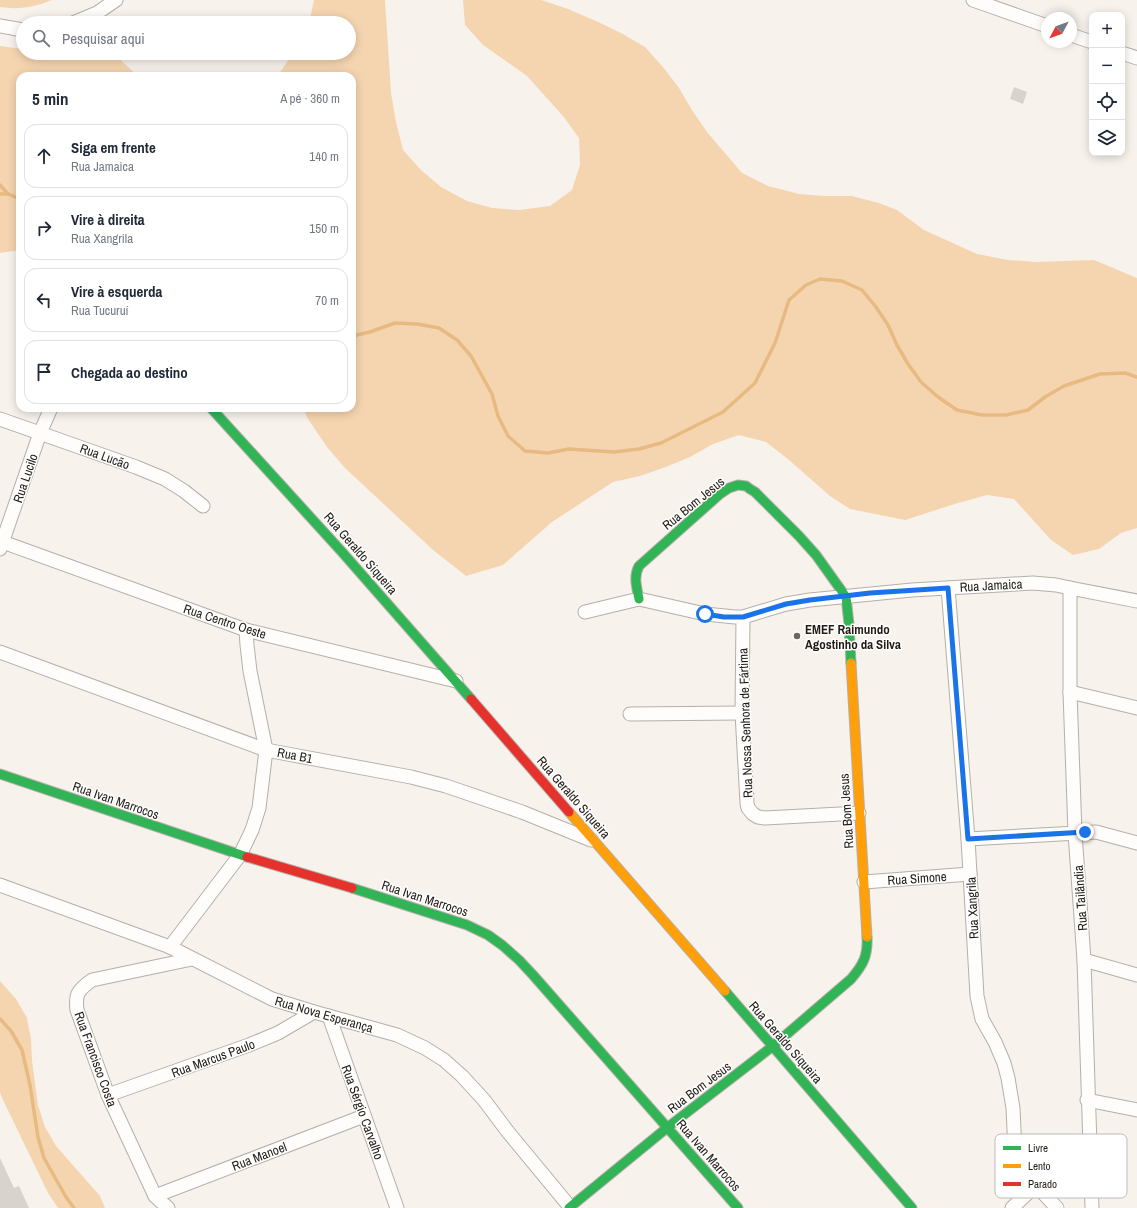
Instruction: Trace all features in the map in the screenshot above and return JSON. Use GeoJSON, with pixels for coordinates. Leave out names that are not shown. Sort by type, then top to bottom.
{"type":"FeatureCollection","features":[{"type":"Feature","properties":{"kind":"street"},"geometry":{"type":"LineString","coordinates":[[90,16],[116,0]]}},
{"type":"Feature","properties":{"kind":"street"},"geometry":{"type":"LineString","coordinates":[[972,0],[1041,24]]}},
{"type":"Feature","properties":{"kind":"street"},"geometry":{"type":"LineString","coordinates":[[0,26],[16,29]]}},
{"type":"Feature","properties":{"kind":"street"},"geometry":{"type":"LineString","coordinates":[[1077,37],[1089,41]]}},
{"type":"Feature","properties":{"kind":"street"},"geometry":{"type":"LineString","coordinates":[[1125,53],[1137,58]]}},
{"type":"Feature","properties":{"kind":"street","name":"Rua Lucilo"},"geometry":{"type":"LineString","coordinates":[[1,544],[40,432],[49,412]]}},
{"type":"Feature","properties":{"kind":"street","name":"Rua Geraldo Siqueira"},"geometry":{"type":"LineString","coordinates":[[215,412],[294,497],[457,682],[912,1208]]}},
{"type":"Feature","properties":{"kind":"street","name":"Rua Lucão"},"geometry":{"type":"LineString","coordinates":[[0,419],[40,432],[165,479],[184,491],[203,506]]}},
{"type":"Feature","properties":{"kind":"street","name":"Rua Bom Jesus"},"geometry":{"type":"LineString","coordinates":[[570,1208],[668,1127],[773,1046],[851,979],[859,970],[866,954],[864,882],[849,624],[846,597],[816,555],[799,536],[755,492],[749,487],[741,485],[730,487],[720,494],[639,566],[636,570],[635,576],[639,600]]}},
{"type":"Feature","properties":{"kind":"street","name":"Rua Centro Oeste"},"geometry":{"type":"LineString","coordinates":[[1,544],[246,630],[457,682]]}},
{"type":"Feature","properties":{"kind":"street","name":"Rua Jamaica"},"geometry":{"type":"LineString","coordinates":[[585,612],[639,600],[711,615],[743,617],[786,604],[870,593],[1044,583],[1137,601]]}},
{"type":"Feature","properties":{"kind":"street","name":"Rua Xangrila"},"geometry":{"type":"LineString","coordinates":[[948,588],[968,839],[977,996],[982,1019],[1004,1062],[1013,1108],[1015,1134]]}},
{"type":"Feature","properties":{"kind":"street","name":"Rua Tailândia"},"geometry":{"type":"LineString","coordinates":[[1070,588],[1070,692],[1075,833],[1084,960],[1089,1134]]}},
{"type":"Feature","properties":{"kind":"street","name":"Rua Nossa Senhora de Fártima"},"geometry":{"type":"LineString","coordinates":[[743,617],[742,713],[748,808],[758,817],[765,818],[859,813]]}},
{"type":"Feature","properties":{"kind":"street"},"geometry":{"type":"LineString","coordinates":[[170,947],[240,855],[252,830],[259,808],[266,750],[250,671],[246,630]]}},
{"type":"Feature","properties":{"kind":"street","name":"Rua B1"},"geometry":{"type":"LineString","coordinates":[[0,652],[266,750],[411,777],[446,786],[522,812],[595,841]]}},
{"type":"Feature","properties":{"kind":"street"},"geometry":{"type":"LineString","coordinates":[[1070,692],[1137,708]]}},
{"type":"Feature","properties":{"kind":"street"},"geometry":{"type":"LineString","coordinates":[[630,714],[742,713]]}},
{"type":"Feature","properties":{"kind":"street","name":"Rua Ivan Marrocos"},"geometry":{"type":"LineString","coordinates":[[0,774],[240,855],[328,880],[436,914],[467,925],[488,935],[502,945],[524,965],[738,1208]]}},
{"type":"Feature","properties":{"kind":"street"},"geometry":{"type":"LineString","coordinates":[[968,839],[1096,832],[1137,843]]}},
{"type":"Feature","properties":{"kind":"street","name":"Rua Simone"},"geometry":{"type":"LineString","coordinates":[[864,882],[970,874]]}},
{"type":"Feature","properties":{"kind":"street","name":"Rua Nova Esperança"},"geometry":{"type":"LineString","coordinates":[[0,885],[170,947],[272,999],[397,1035],[425,1048],[444,1060],[462,1076],[484,1100],[570,1208]]}},
{"type":"Feature","properties":{"kind":"street","name":"Rua Francisco Costa"},"geometry":{"type":"LineString","coordinates":[[168,1208],[155,1196],[108,1095],[77,1010],[76,998],[81,988],[92,980],[192,959]]}},
{"type":"Feature","properties":{"kind":"street"},"geometry":{"type":"LineString","coordinates":[[1084,960],[1137,975]]}},
{"type":"Feature","properties":{"kind":"street","name":"Rua Marcus Paulo"},"geometry":{"type":"LineString","coordinates":[[108,1095],[249,1045],[278,1033],[314,1012]]}},
{"type":"Feature","properties":{"kind":"street","name":"Rua Sérgio Carvalho"},"geometry":{"type":"LineString","coordinates":[[329,1016],[397,1208]]}},
{"type":"Feature","properties":{"kind":"street"},"geometry":{"type":"LineString","coordinates":[[1087,1100],[1137,1110]]}},
{"type":"Feature","properties":{"kind":"street","name":"Rua Manoel"},"geometry":{"type":"LineString","coordinates":[[155,1196],[364,1116]]}},
{"type":"Feature","properties":{"kind":"street"},"geometry":{"type":"LineString","coordinates":[[1012,1208],[1022,1198]]}},
{"type":"Feature","properties":{"kind":"street","name":"Rua Xangrila"},"geometry":{"type":"LineString","coordinates":[[1048,1198],[1057,1208]]}},
{"type":"Feature","properties":{"kind":"street","name":"Rua Tailândia"},"geometry":{"type":"LineString","coordinates":[[1092,1198],[1092,1208]]}},
{"type":"Feature","properties":{"kind":"shaded area"},"geometry":{"type":"Polygon","coordinates":[[[0,0],[52,0],[33,6],[14,8],[0,7],[0,0]]]}},
{"type":"Feature","properties":{"kind":"shaded area"},"geometry":{"type":"Polygon","coordinates":[[[314,0],[385,0],[391,93],[403,150],[421,170],[441,187],[467,201],[492,208],[519,210],[550,206],[572,190],[580,165],[579,138],[563,116],[527,76],[483,45],[465,25],[463,0],[541,0],[568,9],[596,21],[645,47],[679,88],[707,132],[742,173],[768,186],[799,194],[852,196],[879,203],[897,210],[924,230],[977,254],[1008,260],[1036,262],[1094,260],[1137,278],[1137,528],[1121,533],[1099,549],[1073,555],[1051,540],[1014,499],[987,495],[905,520],[850,509],[830,496],[766,442],[739,435],[713,444],[690,457],[666,467],[640,476],[613,482],[552,522],[503,565],[466,576],[433,550],[345,468],[327,447],[305,412],[356,412],[356,72],[280,72],[288,60],[356,60],[356,16],[311,16],[314,0]]]}},
{"type":"Feature","properties":{"kind":"shaded area"},"geometry":{"type":"Polygon","coordinates":[[[0,46],[16,48],[16,60],[121,60],[134,72],[16,72],[16,251],[0,253],[0,46]]]}},
{"type":"Feature","properties":{"kind":"shaded area"},"geometry":{"type":"Polygon","coordinates":[[[0,981],[16,999],[27,1018],[31,1039],[32,1061],[38,1105],[45,1127],[56,1146],[100,1196],[105,1208],[58,1208],[48,1193],[3,1100],[0,1093],[0,981]]]}},
{"type":"Feature","properties":{"kind":"building"},"geometry":{"type":"Polygon","coordinates":[[[1014,87],[1027,92],[1023,104],[1010,99],[1014,87]]]}},
{"type":"Feature","properties":{"kind":"building"},"geometry":{"type":"Polygon","coordinates":[[[0,1158],[14,1188],[19,1186],[29,1208],[0,1208],[0,1158]]]}},
{"type":"Feature","properties":{"kind":"waterway"},"geometry":{"type":"LineString","coordinates":[[0,185],[8,194]]}},
{"type":"Feature","properties":{"kind":"waterway"},"geometry":{"type":"LineString","coordinates":[[0,194],[8,194],[16,197]]}},
{"type":"Feature","properties":{"kind":"waterway"},"geometry":{"type":"LineString","coordinates":[[356,335],[395,323],[417,324],[439,328],[457,340],[471,356],[492,394],[498,416],[508,436],[525,451],[548,453],[569,449],[614,452],[639,449],[661,443],[723,412],[755,383],[775,343],[789,300],[806,285],[820,279],[842,281],[862,290],[888,325],[897,345],[921,382],[938,397],[957,410],[982,415],[1006,415],[1028,410],[1045,397],[1064,386],[1100,374],[1125,373],[1137,377]]}},
{"type":"Feature","properties":{"kind":"waterway"},"geometry":{"type":"LineString","coordinates":[[0,1019],[11,1031],[22,1050],[30,1085],[38,1137],[44,1158],[66,1197],[74,1208]]}},
{"type":"Feature","properties":{"kind":"traffic: fast"},"geometry":{"type":"LineString","coordinates":[[215,412],[342,552],[471,699]]}},
{"type":"Feature","properties":{"kind":"traffic: fast"},"geometry":{"type":"LineString","coordinates":[[639,599],[636,578],[639,566],[720,494],[729,488],[738,485],[746,486],[755,492],[799,536],[816,555],[846,597],[851,663]]}},
{"type":"Feature","properties":{"kind":"traffic: fast"},"geometry":{"type":"LineString","coordinates":[[0,774],[247,857]]}},
{"type":"Feature","properties":{"kind":"traffic: fast"},"geometry":{"type":"LineString","coordinates":[[352,888],[467,925],[488,935],[502,945],[533,975],[738,1208]]}},
{"type":"Feature","properties":{"kind":"traffic: fast"},"geometry":{"type":"LineString","coordinates":[[569,1208],[668,1127],[773,1046],[851,979],[859,969],[866,955],[867,937]]}},
{"type":"Feature","properties":{"kind":"traffic: fast"},"geometry":{"type":"LineString","coordinates":[[725,991],[912,1208]]}},
{"type":"Feature","properties":{"kind":"traffic: slow"},"geometry":{"type":"LineString","coordinates":[[851,663],[867,937]]}},
{"type":"Feature","properties":{"kind":"traffic: slow"},"geometry":{"type":"LineString","coordinates":[[569,812],[725,991]]}},
{"type":"Feature","properties":{"kind":"traffic: jam"},"geometry":{"type":"LineString","coordinates":[[471,699],[569,812]]}},
{"type":"Feature","properties":{"kind":"traffic: jam"},"geometry":{"type":"LineString","coordinates":[[247,857],[352,888]]}},
{"type":"Feature","properties":{"kind":"place","name":"EMEF Raimundo Agostinho da Silva"},"geometry":{"type":"Point","coordinates":[797,636]}},
{"type":"Feature","properties":{"kind":"route"},"geometry":{"type":"LineString","coordinates":[[705,614],[724,617],[743,617],[786,604],[810,600],[870,593],[948,588],[968,839],[1085,832]]}}]}
